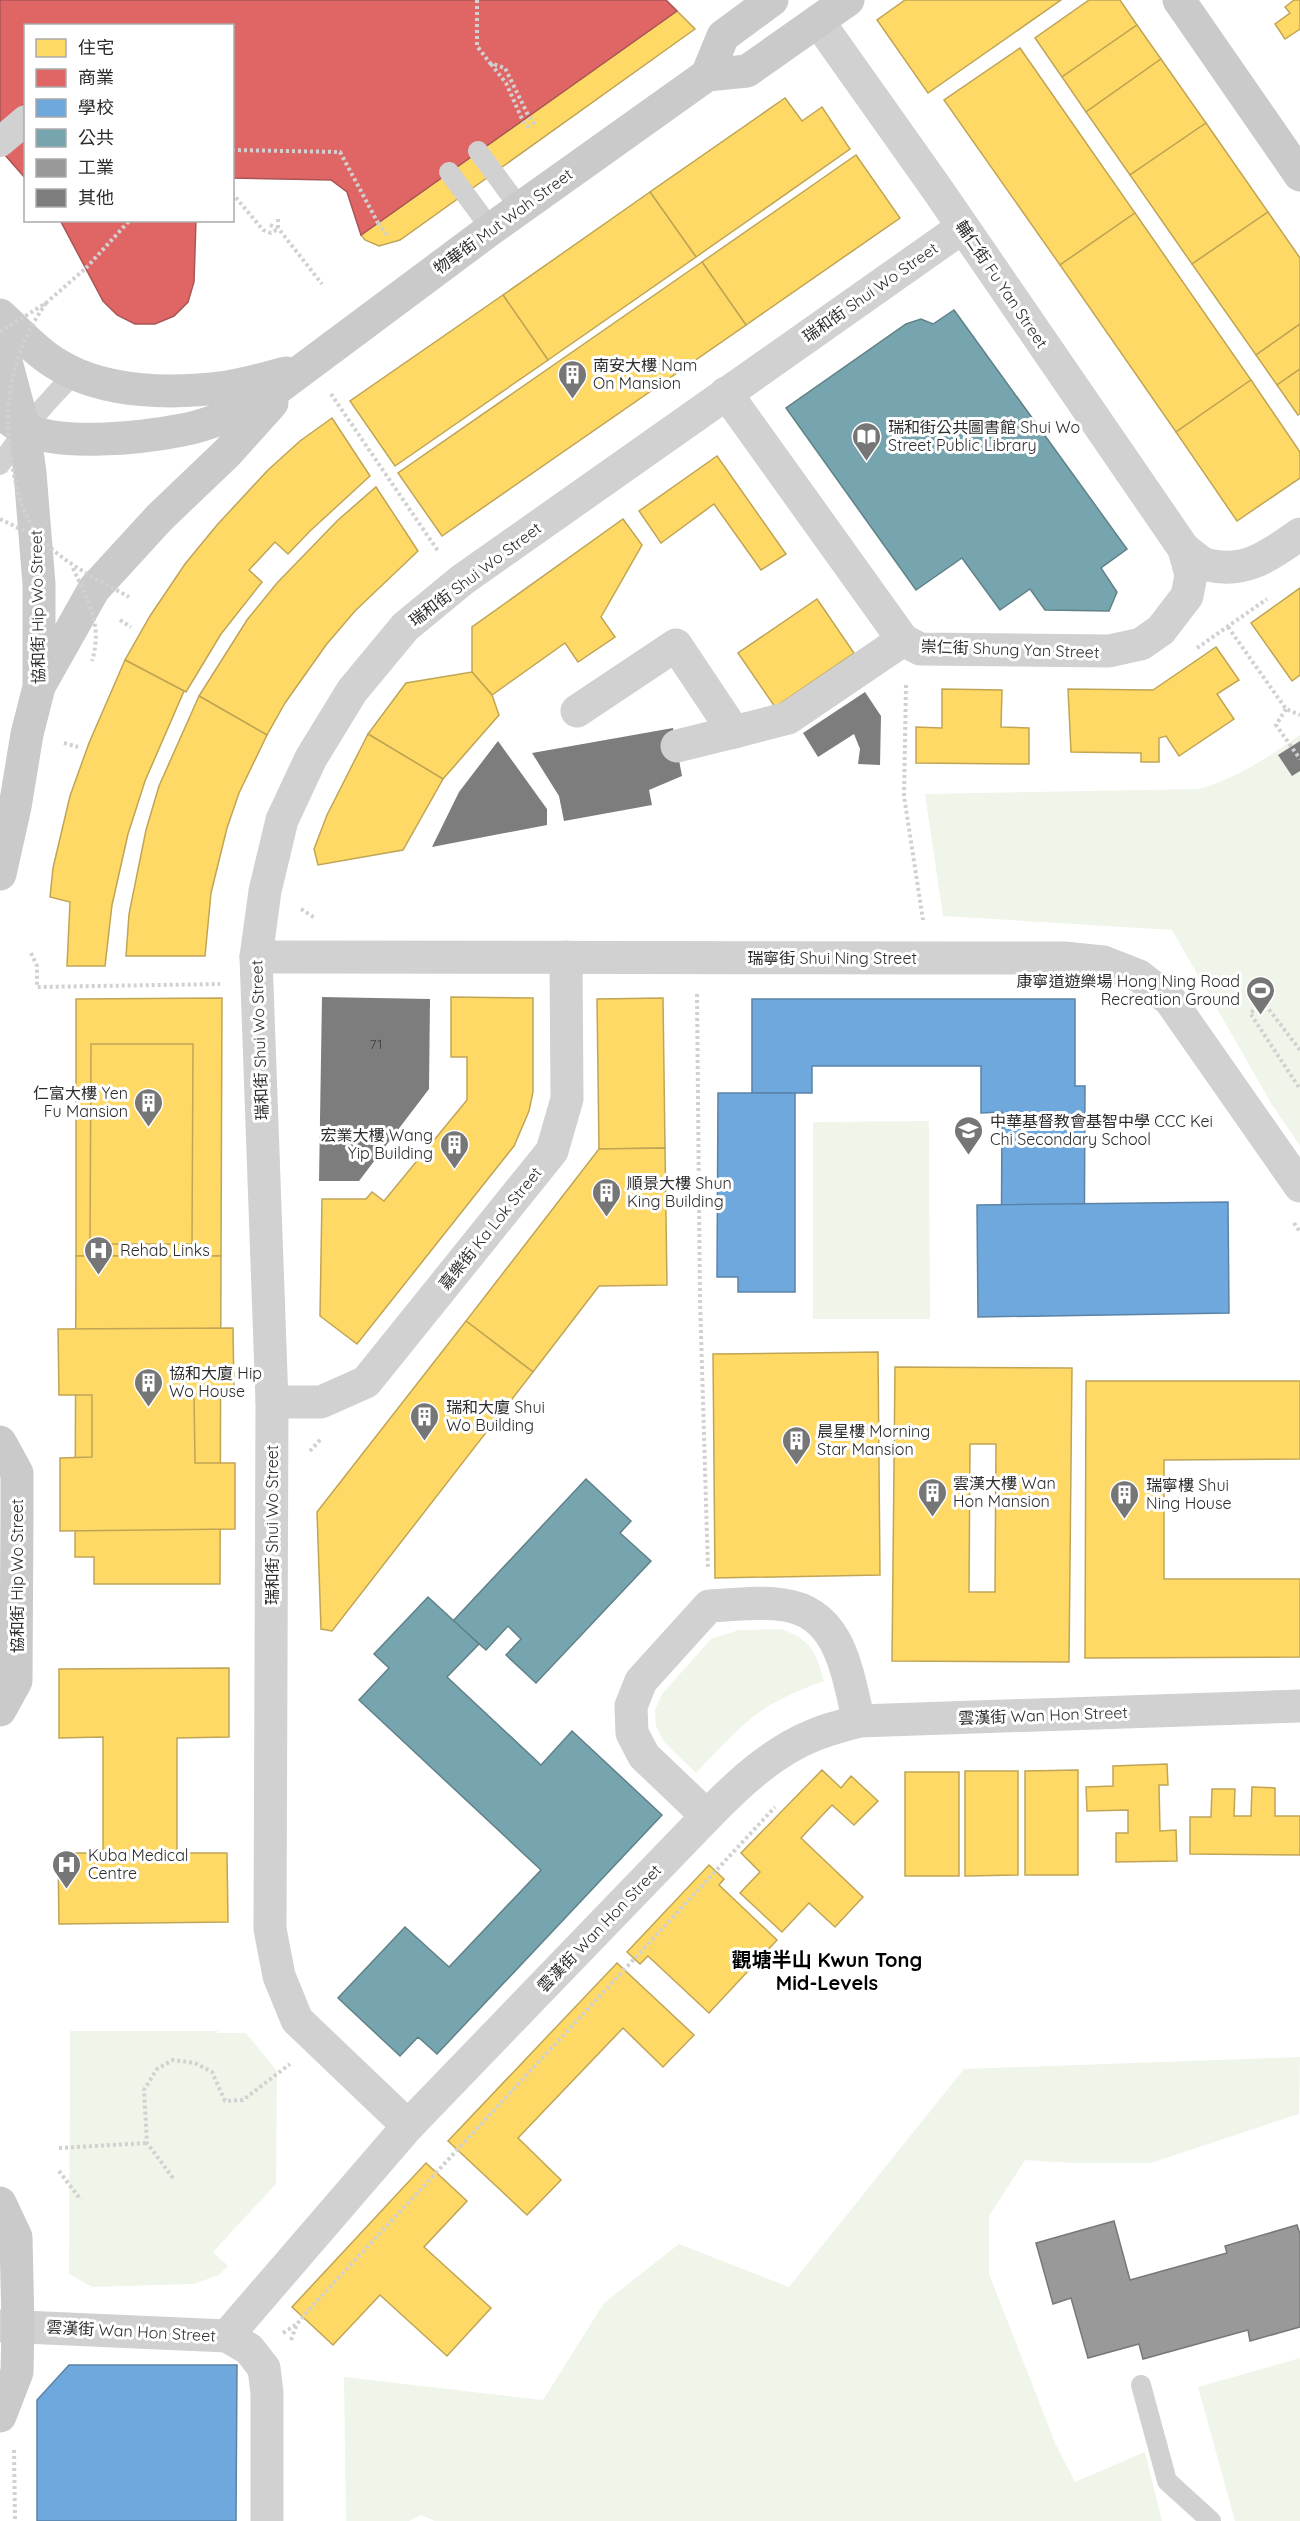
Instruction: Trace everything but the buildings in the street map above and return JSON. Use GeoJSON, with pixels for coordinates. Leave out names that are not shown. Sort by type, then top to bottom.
{"type":"FeatureCollection","features":[{"type":"Feature","properties":{"kind":"main road"},"geometry":{"type":"LineString","coordinates":[[707,75],[723,36],[772,0]]}},
{"type":"Feature","properties":{"kind":"main road","name":"物華街 Mut Wah Street"},"geometry":{"type":"LineString","coordinates":[[12,421],[58,438],[87,440],[183,430],[233,414],[267,396],[491,229],[707,75],[747,71],[848,0]]}},
{"type":"Feature","properties":{"kind":"main road"},"geometry":{"type":"LineString","coordinates":[[1179,0],[1300,175]]}},
{"type":"Feature","properties":{"kind":"main road","name":"物華街 Mut Wah Street"},"geometry":{"type":"LineString","coordinates":[[0,315],[60,366],[95,382],[156,390],[189,390],[228,387],[302,369]]}},
{"type":"Feature","properties":{"kind":"main road","name":"協和街 Hip Wo Street"},"geometry":{"type":"LineString","coordinates":[[0,339],[12,421],[38,549],[39,687],[8,804],[0,874]]}},
{"type":"Feature","properties":{"kind":"main road","name":"物華街 Mut Wah Street"},"geometry":{"type":"LineString","coordinates":[[39,687],[94,589],[159,518],[226,453],[302,369]]}},
{"type":"Feature","properties":{"kind":"main road","name":"協和街 Hip Wo Street"},"geometry":{"type":"LineString","coordinates":[[0,1442],[17,1473],[8,1583],[16,1681],[0,1710]]}},
{"type":"Feature","properties":{"kind":"main road"},"geometry":{"type":"LineString","coordinates":[[0,2203],[16,2237],[9,2326],[17,2372],[0,2416]]}},
{"type":"Feature","properties":{"kind":"street","name":"輔仁街 Fu Yan Street"},"geometry":{"type":"LineString","coordinates":[[818,21],[963,227],[1184,549]]}},
{"type":"Feature","properties":{"kind":"street"},"geometry":{"type":"LineString","coordinates":[[0,142],[24,122]]}},
{"type":"Feature","properties":{"kind":"street","name":"瑞和街 Shui Wo Street"},"geometry":{"type":"LineString","coordinates":[[408,2126],[297,2020],[279,1976],[272,1938],[270,1917],[272,1402],[255,957],[265,891],[282,820],[311,758],[352,691],[405,627],[462,580],[963,227]]}},
{"type":"Feature","properties":{"kind":"street","name":"崇仁街 Shung Yan Street"},"geometry":{"type":"LineString","coordinates":[[726,393],[903,640],[920,649],[1109,651],[1141,644],[1161,630],[1187,596],[1191,574],[1184,549]]}},
{"type":"Feature","properties":{"kind":"street"},"geometry":{"type":"LineString","coordinates":[[1184,549],[1206,565],[1242,567],[1270,555],[1300,534]]}},
{"type":"Feature","properties":{"kind":"street"},"geometry":{"type":"LineString","coordinates":[[676,746],[789,718],[903,640]]}},
{"type":"Feature","properties":{"kind":"street"},"geometry":{"type":"LineString","coordinates":[[577,711],[676,645],[734,732]]}},
{"type":"Feature","properties":{"kind":"street","name":"瑞寧街 Shui Ning Street"},"geometry":{"type":"LineString","coordinates":[[255,957],[1064,958],[1103,962],[1139,976],[1170,1000],[1300,1186]]}},
{"type":"Feature","properties":{"kind":"street","name":"嘉樂街 Ka Lok Street"},"geometry":{"type":"LineString","coordinates":[[272,1402],[321,1402],[366,1382],[552,1151],[567,1099],[566,957]]}},
{"type":"Feature","properties":{"kind":"street"},"geometry":{"type":"LineString","coordinates":[[707,1816],[644,1756],[632,1732],[631,1706],[641,1681],[709,1606],[784,1605],[806,1612],[825,1626],[839,1645],[859,1721]]}},
{"type":"Feature","properties":{"kind":"street","name":"雲漢街 Wan Hon Street"},"geometry":{"type":"LineString","coordinates":[[9,2326],[227,2336],[408,2126],[734,1788],[771,1758],[813,1736],[859,1721],[1300,1706]]}},
{"type":"Feature","properties":{"kind":"street"},"geometry":{"type":"LineString","coordinates":[[227,2336],[249,2349],[264,2368],[267,2393],[267,2521]]}},
{"type":"Feature","properties":{"kind":"lane"},"geometry":{"type":"LineString","coordinates":[[478,151],[520,208]]}},
{"type":"Feature","properties":{"kind":"lane"},"geometry":{"type":"LineString","coordinates":[[449,172],[491,229]]}},
{"type":"Feature","properties":{"kind":"lane"},"geometry":{"type":"LineString","coordinates":[[0,465],[12,421],[56,393],[76,374]]}},
{"type":"Feature","properties":{"kind":"lane"},"geometry":{"type":"LineString","coordinates":[[1141,2385],[1167,2481],[1211,2521]]}},
{"type":"Feature","properties":{"kind":"path"},"geometry":{"type":"LineString","coordinates":[[477,0],[477,46],[506,83],[522,119],[530,130]]}},
{"type":"Feature","properties":{"kind":"path"},"geometry":{"type":"LineString","coordinates":[[490,63],[505,68],[528,115],[536,126]]}},
{"type":"Feature","properties":{"kind":"path"},"geometry":{"type":"LineString","coordinates":[[234,150],[340,152],[378,223],[387,235]]}},
{"type":"Feature","properties":{"kind":"path"},"geometry":{"type":"LineString","coordinates":[[234,195],[262,230],[271,233],[278,228]]}},
{"type":"Feature","properties":{"kind":"path"},"geometry":{"type":"LineString","coordinates":[[278,219],[278,228]]}},
{"type":"Feature","properties":{"kind":"path"},"geometry":{"type":"LineString","coordinates":[[0,332],[46,303],[86,268],[128,222]]}},
{"type":"Feature","properties":{"kind":"path"},"geometry":{"type":"LineString","coordinates":[[270,225],[278,228],[322,284]]}},
{"type":"Feature","properties":{"kind":"path"},"geometry":{"type":"LineString","coordinates":[[38,537],[14,486],[6,460],[3,405],[17,351],[46,303]]}},
{"type":"Feature","properties":{"kind":"path"},"geometry":{"type":"LineString","coordinates":[[331,394],[440,554]]}},
{"type":"Feature","properties":{"kind":"path"},"geometry":{"type":"LineString","coordinates":[[0,519],[38,537],[73,567],[129,597]]}},
{"type":"Feature","properties":{"kind":"path"},"geometry":{"type":"LineString","coordinates":[[73,567],[92,609],[97,628],[97,645],[92,661]]}},
{"type":"Feature","properties":{"kind":"path"},"geometry":{"type":"LineString","coordinates":[[1228,627],[1286,709],[1300,715]]}},
{"type":"Feature","properties":{"kind":"path"},"geometry":{"type":"LineString","coordinates":[[906,685],[904,796],[924,924]]}},
{"type":"Feature","properties":{"kind":"path"},"geometry":{"type":"LineString","coordinates":[[1286,709],[1276,725],[1300,759]]}},
{"type":"Feature","properties":{"kind":"path"},"geometry":{"type":"LineString","coordinates":[[297,900],[302,910],[321,922]]}},
{"type":"Feature","properties":{"kind":"path"},"geometry":{"type":"LineString","coordinates":[[31,953],[37,966],[37,987],[224,984]]}},
{"type":"Feature","properties":{"kind":"path"},"geometry":{"type":"LineString","coordinates":[[697,992],[700,1300],[708,1576]]}},
{"type":"Feature","properties":{"kind":"path"},"geometry":{"type":"LineString","coordinates":[[1300,1050],[1264,1003],[1250,1012],[1300,1089]]}},
{"type":"Feature","properties":{"kind":"path"},"geometry":{"type":"LineString","coordinates":[[1293,1222],[1300,1232]]}},
{"type":"Feature","properties":{"kind":"path"},"geometry":{"type":"LineString","coordinates":[[290,2347],[297,2324],[306,2313],[777,1804]]}},
{"type":"Feature","properties":{"kind":"path"},"geometry":{"type":"LineString","coordinates":[[173,2178],[147,2143],[144,2090],[157,2069],[173,2060],[195,2063],[212,2072],[225,2101],[243,2100],[297,2058]]}},
{"type":"Feature","properties":{"kind":"path"},"geometry":{"type":"LineString","coordinates":[[59,2148],[147,2143]]}},
{"type":"Feature","properties":{"kind":"path"},"geometry":{"type":"LineString","coordinates":[[59,2171],[81,2200]]}},
{"type":"Feature","properties":{"kind":"shaded area","name":"康寧道遊樂場 Hong Ning Road Recreation Ground"},"geometry":{"type":"Polygon","coordinates":[[[1300,735],[1300,1146],[1271,1103],[1172,930],[943,916],[925,794],[1199,789],[1239,773],[1300,735]]]}},
{"type":"Feature","properties":{"kind":"shaded area"},"geometry":{"type":"Polygon","coordinates":[[[929,1121],[930,1319],[813,1319],[813,1122],[929,1121]]]}},
{"type":"Feature","properties":{"kind":"shaded area"},"geometry":{"type":"Polygon","coordinates":[[[781,1629],[799,1637],[811,1648],[824,1681],[791,1694],[761,1711],[735,1732],[696,1773],[664,1742],[656,1726],[655,1710],[662,1694],[711,1639],[739,1630],[781,1629]]]}},
{"type":"Feature","properties":{"kind":"shaded area"},"geometry":{"type":"Polygon","coordinates":[[[70,2031],[246,2033],[277,2071],[276,2184],[213,2252],[228,2266],[219,2275],[194,2284],[92,2287],[69,2274],[70,2031]]]}},
{"type":"Feature","properties":{"kind":"shaded area"},"geometry":{"type":"Polygon","coordinates":[[[1300,2057],[1299,2114],[1151,2163],[1072,2163],[1025,2160],[989,2216],[989,2274],[1056,2445],[1075,2482],[1145,2452],[1162,2521],[435,2521],[421,2515],[409,2521],[346,2521],[344,2377],[543,2400],[604,2303],[679,2244],[789,2287],[964,2069],[1300,2057]]]}},
{"type":"Feature","properties":{"kind":"shaded area"},"geometry":{"type":"Polygon","coordinates":[[[1300,2358],[1300,2521],[1235,2521],[1198,2387],[1300,2358]]]}},
{"type":"Feature","properties":{"kind":"place","name":"南安大樓 Nam On Mansion"},"geometry":{"type":"Point","coordinates":[572,400]}},
{"type":"Feature","properties":{"kind":"place","name":"瑞和街公共圖書館 Shui Wo Street Public Library"},"geometry":{"type":"Point","coordinates":[867,462]}},
{"type":"Feature","properties":{"kind":"place","name":"康寧道遊樂場 Hong Ning Road Recreation Ground"},"geometry":{"type":"Point","coordinates":[1261,1016]}},
{"type":"Feature","properties":{"kind":"place","name":"仁富大樓 Yen Fu Mansion"},"geometry":{"type":"Point","coordinates":[149,1128]}},
{"type":"Feature","properties":{"kind":"place","name":"中華基督教會基智中學 CCC Kei Chi Secondary School"},"geometry":{"type":"Point","coordinates":[969,1156]}},
{"type":"Feature","properties":{"kind":"place","name":"宏業大樓 Wang Yip Building"},"geometry":{"type":"Point","coordinates":[454,1170]}},
{"type":"Feature","properties":{"kind":"place","name":"順景大樓 Shun King Building"},"geometry":{"type":"Point","coordinates":[606,1218]}},
{"type":"Feature","properties":{"kind":"place","name":"Rehab Links"},"geometry":{"type":"Point","coordinates":[99,1276]}},
{"type":"Feature","properties":{"kind":"place","name":"協和大廈 Hip Wo House"},"geometry":{"type":"Point","coordinates":[148,1408]}},
{"type":"Feature","properties":{"kind":"place","name":"瑞和大廈 Shui Wo Building"},"geometry":{"type":"Point","coordinates":[425,1442]}},
{"type":"Feature","properties":{"kind":"place","name":"晨星樓 Morning Star Mansion"},"geometry":{"type":"Point","coordinates":[796,1466]}},
{"type":"Feature","properties":{"kind":"place","name":"雲漢大樓 Wan Hon Mansion"},"geometry":{"type":"Point","coordinates":[932,1518]}},
{"type":"Feature","properties":{"kind":"place","name":"瑞寧樓 Shui Ning House"},"geometry":{"type":"Point","coordinates":[1125,1520]}},
{"type":"Feature","properties":{"kind":"place","name":"Kuba Medical Centre"},"geometry":{"type":"Point","coordinates":[67,1890]}},
{"type":"Feature","properties":{"kind":"district","name":"觀塘半山 Kwun Tong Mid-Levels"},"geometry":{"type":"Point","coordinates":[827,1972]}}]}
